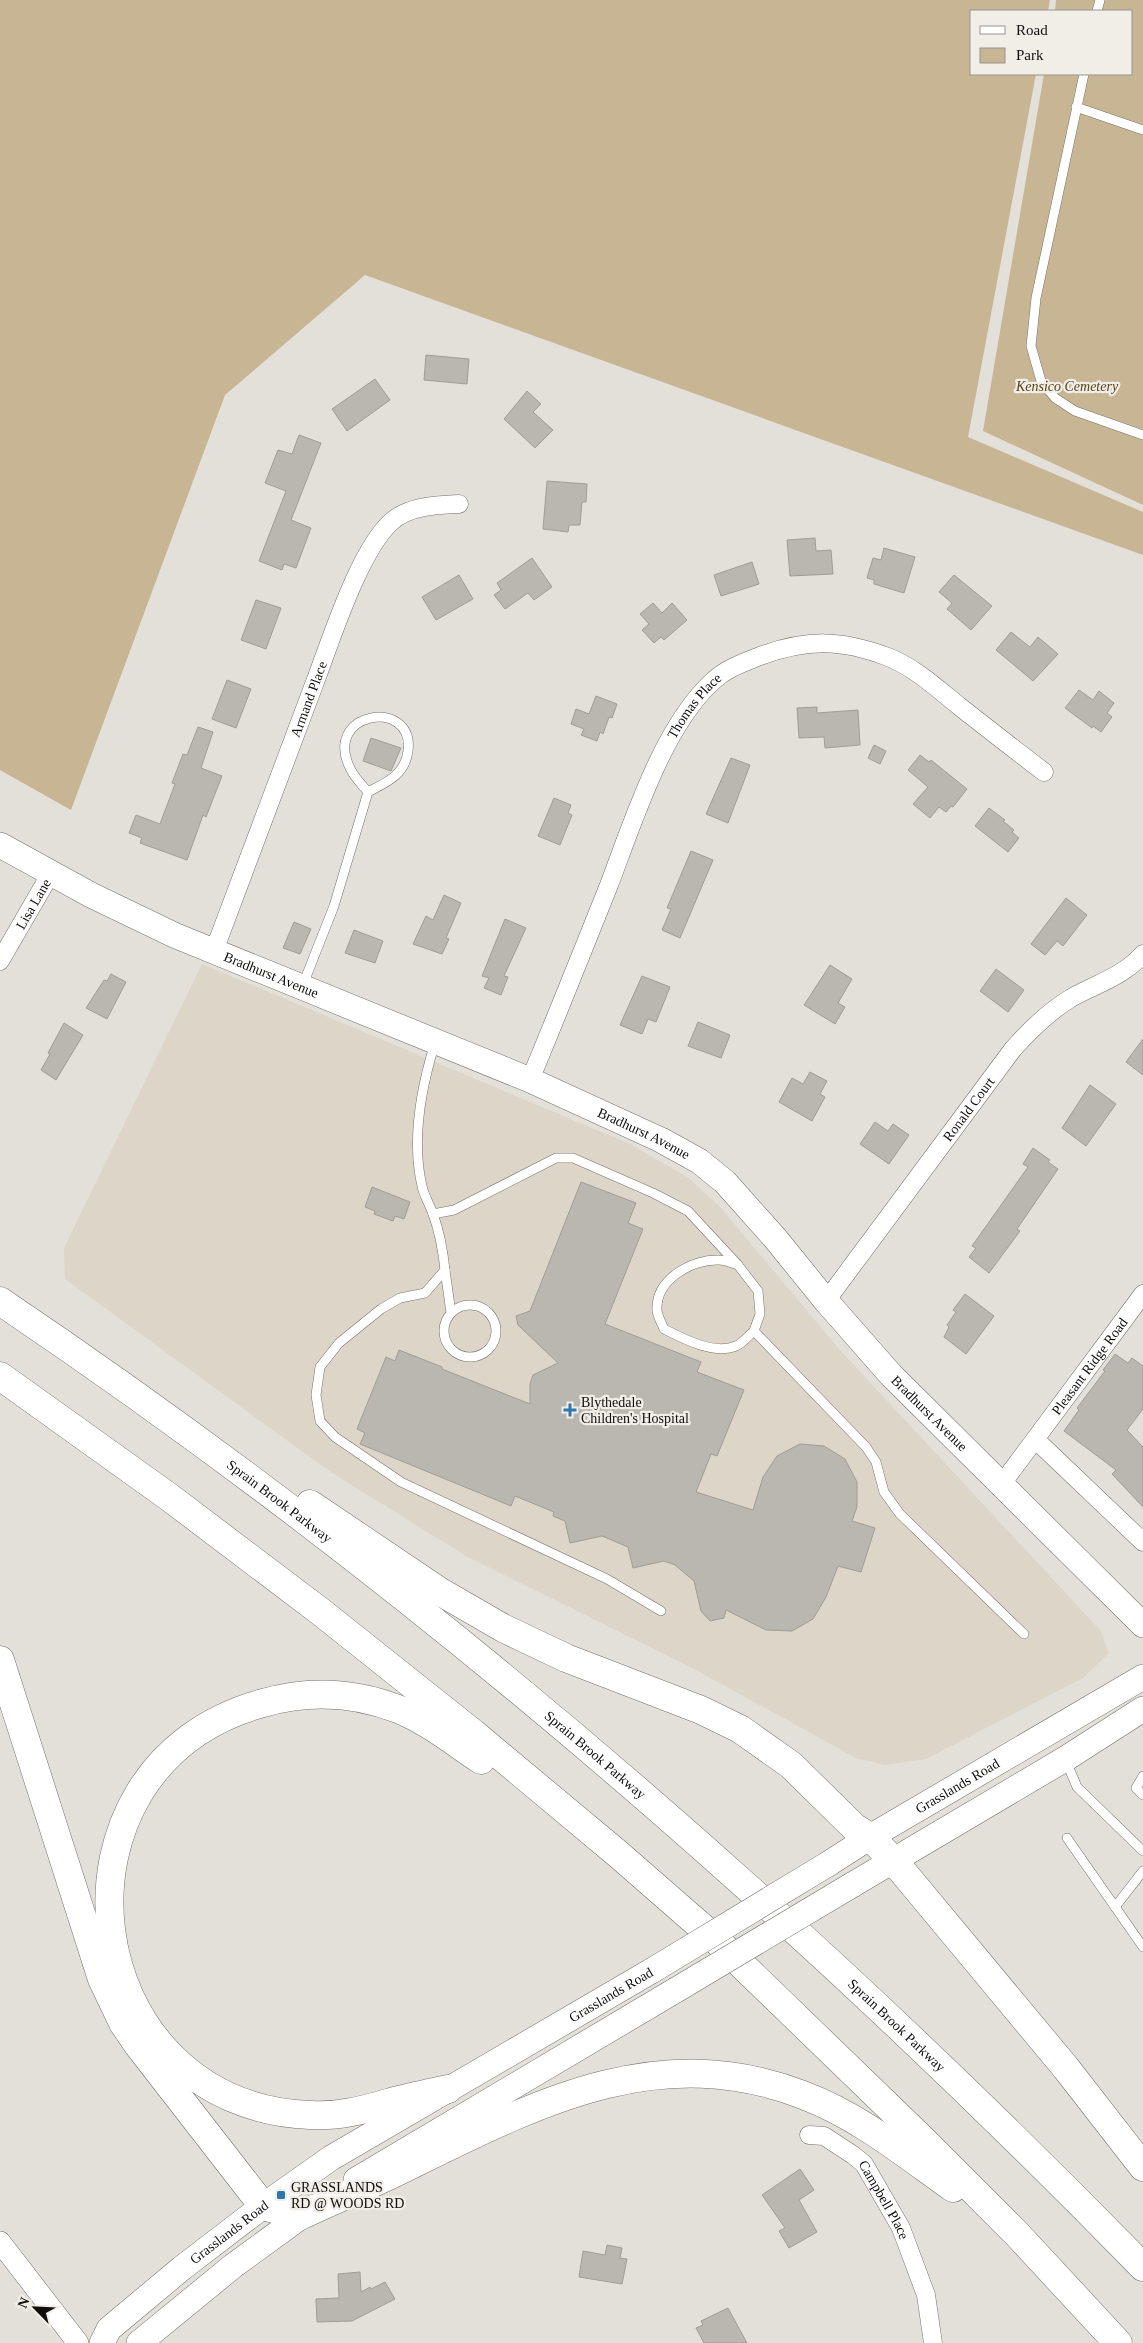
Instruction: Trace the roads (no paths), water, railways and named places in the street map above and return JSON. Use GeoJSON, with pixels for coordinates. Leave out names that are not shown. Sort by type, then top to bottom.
{"type":"FeatureCollection","features":[{"type":"Feature","properties":{"kind":"highway","name":"Sprain Brook Parkway"},"geometry":{"type":"LineString","coordinates":[[0,1301],[75,1353],[354,1559],[528,1699],[725,1867],[909,2035],[1143,2267]]}},
{"type":"Feature","properties":{"kind":"highway"},"geometry":{"type":"LineString","coordinates":[[75,1353],[482,1617],[544,1649],[701,1710],[740,1729],[776,1752],[854,1827],[870,1837],[893,1860],[1066,2068],[1143,2167]]}},
{"type":"Feature","properties":{"kind":"highway"},"geometry":{"type":"LineString","coordinates":[[0,1376],[184,1507],[321,1612],[473,1733],[618,1854],[712,1936],[759,1984],[851,2069],[1016,2233],[1118,2343]]}},
{"type":"Feature","properties":{"kind":"highway"},"geometry":{"type":"LineString","coordinates":[[0,1660],[102,1979],[112,2002],[123,2023],[148,2059],[263,2206],[300,2216],[458,2142],[559,2098],[628,2078],[679,2073],[720,2075],[753,2080],[804,2095],[827,2105],[870,2130],[1016,2233]]}},
{"type":"Feature","properties":{"kind":"highway"},"geometry":{"type":"LineString","coordinates":[[448,2089],[352,2114],[315,2116],[285,2113],[243,2101],[210,2086],[193,2075],[162,2045],[136,2008],[125,1987],[110,1937],[108,1911],[113,1859],[120,1833],[129,1812],[153,1773],[169,1755],[193,1735],[228,1715],[250,1706],[294,1696],[317,1694],[359,1698],[397,1708],[434,1728],[618,1854]]}},
{"type":"Feature","properties":{"kind":"main road","name":"Bradhurst Avenue"},"geometry":{"type":"LineString","coordinates":[[0,845],[91,895],[214,951],[530,1080],[661,1140],[699,1161],[725,1182],[770,1232],[826,1301],[891,1375],[1143,1625]]}},
{"type":"Feature","properties":{"kind":"main road","name":"Grasslands Road"},"geometry":{"type":"LineString","coordinates":[[102,2343],[109,2329],[182,2268],[263,2206],[331,2158],[653,1970],[870,1837],[1143,1677]]}},
{"type":"Feature","properties":{"kind":"main road"},"geometry":{"type":"LineString","coordinates":[[139,2343],[233,2266],[300,2216],[437,2131],[1065,1759],[1143,1709]]}},
{"type":"Feature","properties":{"kind":"street","name":"Armand Place"},"geometry":{"type":"LineString","coordinates":[[214,951],[335,628],[366,557],[377,539],[390,523],[399,516],[416,509],[459,504]]}},
{"type":"Feature","properties":{"kind":"street","name":"Thomas Place"},"geometry":{"type":"LineString","coordinates":[[530,1080],[565,998],[638,809],[679,720],[698,696],[714,680],[733,666],[779,650],[806,644],[828,642],[852,645],[890,658],[928,681],[1044,772]]}},
{"type":"Feature","properties":{"kind":"street","name":"Lisa Lane"},"geometry":{"type":"LineString","coordinates":[[0,961],[51,873]]}},
{"type":"Feature","properties":{"kind":"street","name":"Ronald Court"},"geometry":{"type":"LineString","coordinates":[[826,1301],[1013,1050],[1035,1024],[1070,999],[1124,971],[1143,954]]}},
{"type":"Feature","properties":{"kind":"street","name":"Pleasant Ridge Road"},"geometry":{"type":"LineString","coordinates":[[1002,1485],[1143,1294]]}},
{"type":"Feature","properties":{"kind":"street"},"geometry":{"type":"LineString","coordinates":[[1036,1440],[1143,1542]]}},
{"type":"Feature","properties":{"kind":"street","name":"Campbell Place"},"geometry":{"type":"LineString","coordinates":[[809,2135],[824,2136],[864,2164],[900,2228],[926,2295],[933,2343]]}},
{"type":"Feature","properties":{"kind":"street"},"geometry":{"type":"LineString","coordinates":[[0,2242],[78,2343]]}},
{"type":"Feature","properties":{"kind":"lane"},"geometry":{"type":"LineString","coordinates":[[1084,75],[1036,298],[1031,346],[1041,381],[1055,398],[1075,411],[1143,435]]}},
{"type":"Feature","properties":{"kind":"lane"},"geometry":{"type":"LineString","coordinates":[[1076,107],[1143,130]]}},
{"type":"Feature","properties":{"kind":"lane"},"geometry":{"type":"LineString","coordinates":[[302,987],[334,906],[368,792],[393,779],[402,770],[407,760],[408,736],[401,725],[380,717],[366,718],[357,722],[346,740],[345,750],[352,771],[368,792]]}},
{"type":"Feature","properties":{"kind":"lane"},"geometry":{"type":"LineString","coordinates":[[436,1041],[425,1079],[419,1117],[417,1150],[422,1187],[443,1247],[451,1313],[444,1329],[445,1338],[454,1352],[471,1357],[488,1350],[492,1344],[496,1328],[488,1313],[482,1308],[466,1306],[451,1313]]}},
{"type":"Feature","properties":{"kind":"lane"},"geometry":{"type":"LineString","coordinates":[[433,1214],[454,1210],[556,1158],[573,1158],[688,1211],[738,1265],[758,1291],[760,1314],[754,1331],[736,1346],[714,1348],[700,1345],[664,1329],[657,1311],[662,1286],[675,1274],[696,1264],[720,1260],[738,1265]]}},
{"type":"Feature","properties":{"kind":"lane"},"geometry":{"type":"LineString","coordinates":[[445,1270],[425,1293],[400,1298],[381,1310],[339,1343],[320,1368],[316,1396],[320,1421],[335,1437],[401,1482],[607,1579],[661,1611]]}},
{"type":"Feature","properties":{"kind":"lane"},"geometry":{"type":"LineString","coordinates":[[754,1331],[866,1447],[876,1462],[884,1492],[900,1514],[1024,1634]]}},
{"type":"Feature","properties":{"kind":"lane"},"geometry":{"type":"LineString","coordinates":[[1065,1759],[1077,1787],[1143,1851]]}},
{"type":"Feature","properties":{"kind":"lane"},"geometry":{"type":"LineString","coordinates":[[1143,1776],[1136,1788],[1143,1795]]}},
{"type":"Feature","properties":{"kind":"lane"},"geometry":{"type":"LineString","coordinates":[[1067,1838],[1143,1947]]}},
{"type":"Feature","properties":{"kind":"lane"},"geometry":{"type":"LineString","coordinates":[[1115,1907],[1143,1871]]}},
{"type":"Feature","properties":{"kind":"place","name":"Blythedale Children's Hospital"},"geometry":{"type":"Point","coordinates":[570,1410]}},
{"type":"Feature","properties":{"kind":"place","name":"GRASSLANDS RD @ WOODS RD"},"geometry":{"type":"Point","coordinates":[281,2195]}},
{"type":"Feature","properties":{"kind":"park label","name":"Kensico Cemetery"},"geometry":{"type":"Point","coordinates":[1067,386]}}]}
